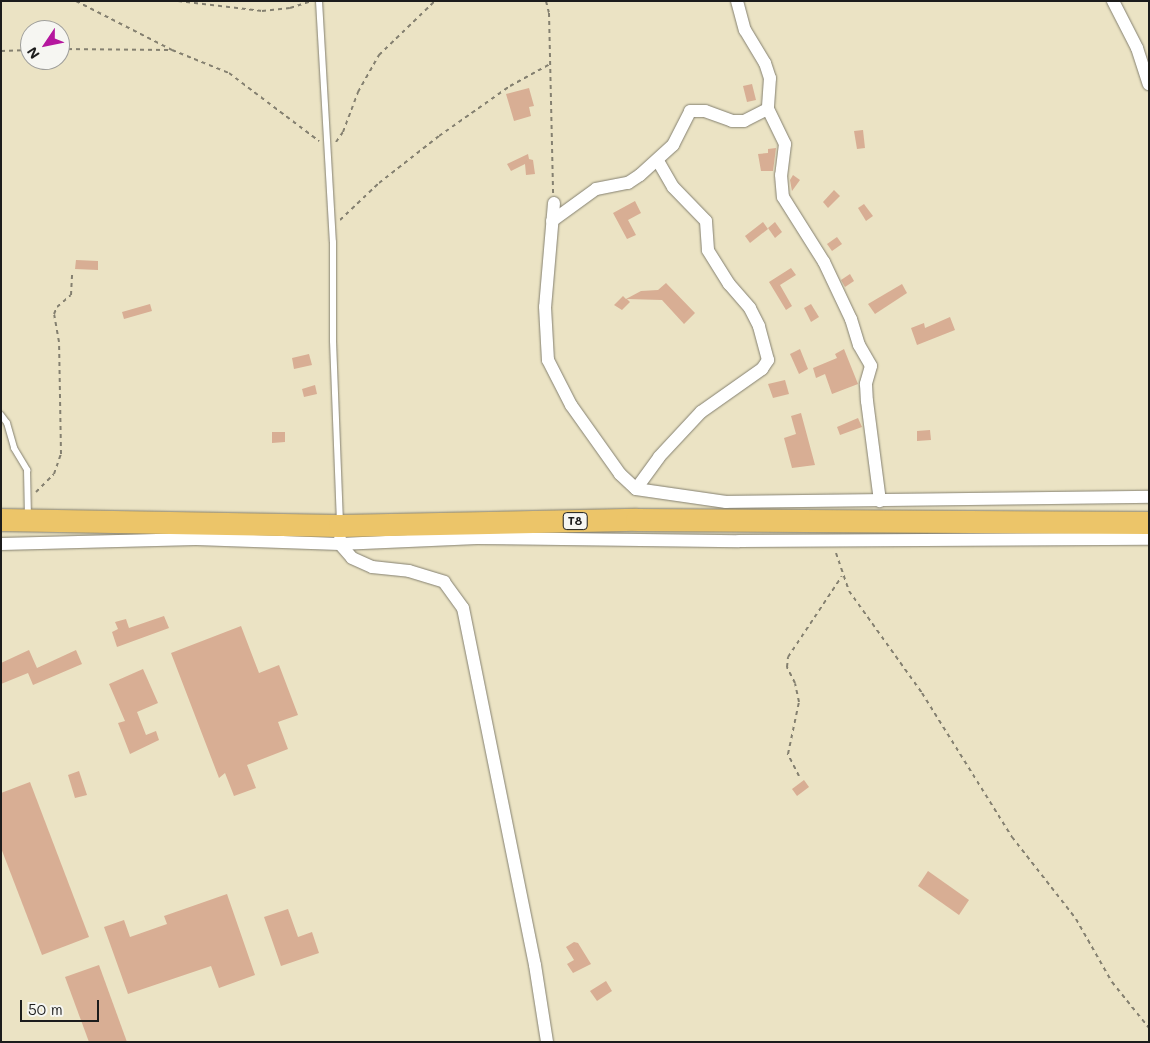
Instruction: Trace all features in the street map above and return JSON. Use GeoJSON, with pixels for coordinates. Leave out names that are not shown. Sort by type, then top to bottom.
{"type":"FeatureCollection","features":[{"type":"Feature","properties":{"kind":"highway","name":"T8"},"geometry":{"type":"LineString","coordinates":[[1,520],[340,535],[619,520],[1149,523]]}},
{"type":"Feature","properties":{"kind":"street"},"geometry":{"type":"LineString","coordinates":[[737,1],[745,30],[765,63],[770,78],[768,109],[785,144],[781,175],[783,196],[824,262],[851,320],[859,346],[871,366],[866,384],[867,401],[880,501]]}},
{"type":"Feature","properties":{"kind":"street"},"geometry":{"type":"LineString","coordinates":[[1113,1],[1137,48],[1149,84]]}},
{"type":"Feature","properties":{"kind":"street"},"geometry":{"type":"LineString","coordinates":[[552,221],[596,189],[628,183],[658,161],[673,145],[690,110],[705,111],[732,122],[744,121],[768,109]]}},
{"type":"Feature","properties":{"kind":"street"},"geometry":{"type":"LineString","coordinates":[[636,489],[659,457],[700,412],[762,369],[768,360],[759,326],[750,308],[711,255],[706,242],[706,221],[673,187],[658,161]]}},
{"type":"Feature","properties":{"kind":"street"},"geometry":{"type":"LineString","coordinates":[[554,203],[545,307],[548,360],[571,405],[620,474],[636,489],[726,502],[1149,497]]}},
{"type":"Feature","properties":{"kind":"street"},"geometry":{"type":"LineString","coordinates":[[340,535],[352,558],[372,567],[409,571],[444,582],[463,608],[535,965],[547,1042]]}},
{"type":"Feature","properties":{"kind":"street"},"geometry":{"type":"LineString","coordinates":[[1,544],[340,535],[834,541],[1149,539]]}},
{"type":"Feature","properties":{"kind":"lane"},"geometry":{"type":"LineString","coordinates":[[319,1],[332,228],[340,535]]}},
{"type":"Feature","properties":{"kind":"lane"},"geometry":{"type":"LineString","coordinates":[[1,415],[7,423],[14,448],[27,470],[30,496],[28,520]]}},
{"type":"Feature","properties":{"kind":"path"},"geometry":{"type":"LineString","coordinates":[[76,1],[172,50],[229,72],[328,148],[343,132],[358,92],[379,55],[435,1]]}},
{"type":"Feature","properties":{"kind":"path"},"geometry":{"type":"LineString","coordinates":[[178,1],[262,11],[290,8],[311,1]]}},
{"type":"Feature","properties":{"kind":"path"},"geometry":{"type":"LineString","coordinates":[[546,1],[550,64],[554,203]]}},
{"type":"Feature","properties":{"kind":"path"},"geometry":{"type":"LineString","coordinates":[[70,49],[172,50]]}},
{"type":"Feature","properties":{"kind":"path"},"geometry":{"type":"LineString","coordinates":[[1,51],[20,50]]}},
{"type":"Feature","properties":{"kind":"path"},"geometry":{"type":"LineString","coordinates":[[332,228],[379,183],[439,136],[510,86],[550,64]]}},
{"type":"Feature","properties":{"kind":"path"},"geometry":{"type":"LineString","coordinates":[[30,496],[54,474],[61,454],[59,342],[54,314],[57,307],[71,294],[72,274]]}},
{"type":"Feature","properties":{"kind":"path"},"geometry":{"type":"LineString","coordinates":[[834,541],[842,576],[849,591],[922,693],[1012,836],[1076,919],[1112,982],[1149,1028]]}},
{"type":"Feature","properties":{"kind":"path"},"geometry":{"type":"LineString","coordinates":[[799,776],[788,754],[799,702],[787,666],[788,657],[842,576]]}},
{"type":"Feature","properties":{"kind":"building"},"geometry":{"type":"Polygon","coordinates":[[[752,84],[756,100],[747,102],[743,86],[752,84]]]}},
{"type":"Feature","properties":{"kind":"building"},"geometry":{"type":"Polygon","coordinates":[[[529,88],[534,106],[529,107],[531,116],[514,121],[506,94],[529,88]]]}},
{"type":"Feature","properties":{"kind":"building"},"geometry":{"type":"Polygon","coordinates":[[[863,130],[865,148],[857,149],[854,131],[863,130]]]}},
{"type":"Feature","properties":{"kind":"building"},"geometry":{"type":"Polygon","coordinates":[[[776,148],[773,171],[761,171],[758,154],[768,153],[768,149],[776,148]]]}},
{"type":"Feature","properties":{"kind":"building"},"geometry":{"type":"Polygon","coordinates":[[[528,154],[529,159],[533,160],[535,174],[526,175],[525,164],[511,171],[507,164],[528,154]]]}},
{"type":"Feature","properties":{"kind":"building"},"geometry":{"type":"Polygon","coordinates":[[[793,175],[800,180],[792,191],[790,180],[793,175]]]}},
{"type":"Feature","properties":{"kind":"building"},"geometry":{"type":"Polygon","coordinates":[[[834,190],[840,196],[828,208],[823,202],[834,190]]]}},
{"type":"Feature","properties":{"kind":"building"},"geometry":{"type":"Polygon","coordinates":[[[635,201],[641,213],[628,220],[636,235],[627,239],[613,213],[635,201]]]}},
{"type":"Feature","properties":{"kind":"building"},"geometry":{"type":"Polygon","coordinates":[[[864,204],[873,216],[866,221],[858,208],[864,204]]]}},
{"type":"Feature","properties":{"kind":"building"},"geometry":{"type":"Polygon","coordinates":[[[763,222],[768,229],[750,243],[745,236],[763,222]]]}},
{"type":"Feature","properties":{"kind":"building"},"geometry":{"type":"Polygon","coordinates":[[[775,222],[782,232],[775,238],[768,228],[775,222]]]}},
{"type":"Feature","properties":{"kind":"building"},"geometry":{"type":"Polygon","coordinates":[[[837,237],[842,244],[832,251],[827,244],[837,237]]]}},
{"type":"Feature","properties":{"kind":"building"},"geometry":{"type":"Polygon","coordinates":[[[76,260],[98,261],[98,270],[75,269],[76,260]]]}},
{"type":"Feature","properties":{"kind":"building"},"geometry":{"type":"Polygon","coordinates":[[[791,268],[796,275],[780,285],[792,306],[786,310],[769,282],[791,268]]]}},
{"type":"Feature","properties":{"kind":"building"},"geometry":{"type":"Polygon","coordinates":[[[850,274],[854,281],[845,287],[841,280],[850,274]]]}},
{"type":"Feature","properties":{"kind":"building"},"geometry":{"type":"Polygon","coordinates":[[[666,283],[695,313],[684,324],[662,300],[627,299],[630,302],[622,310],[614,305],[623,296],[626,299],[641,291],[658,290],[666,283]]]}},
{"type":"Feature","properties":{"kind":"building"},"geometry":{"type":"Polygon","coordinates":[[[902,284],[907,293],[875,314],[868,304],[902,284]]]}},
{"type":"Feature","properties":{"kind":"building"},"geometry":{"type":"Polygon","coordinates":[[[150,304],[152,311],[124,319],[122,312],[150,304]]]}},
{"type":"Feature","properties":{"kind":"building"},"geometry":{"type":"Polygon","coordinates":[[[811,304],[819,317],[811,322],[804,308],[811,304]]]}},
{"type":"Feature","properties":{"kind":"building"},"geometry":{"type":"Polygon","coordinates":[[[950,317],[955,330],[917,345],[911,328],[924,323],[925,328],[950,317]]]}},
{"type":"Feature","properties":{"kind":"building"},"geometry":{"type":"Polygon","coordinates":[[[800,349],[808,369],[799,374],[790,354],[800,349]]]}},
{"type":"Feature","properties":{"kind":"building"},"geometry":{"type":"Polygon","coordinates":[[[844,349],[858,384],[832,394],[825,374],[816,378],[813,368],[837,358],[835,354],[844,349]]]}},
{"type":"Feature","properties":{"kind":"building"},"geometry":{"type":"Polygon","coordinates":[[[309,354],[312,365],[294,369],[292,358],[309,354]]]}},
{"type":"Feature","properties":{"kind":"building"},"geometry":{"type":"Polygon","coordinates":[[[785,380],[789,394],[773,398],[768,384],[785,380]]]}},
{"type":"Feature","properties":{"kind":"building"},"geometry":{"type":"Polygon","coordinates":[[[315,385],[317,394],[304,397],[302,389],[315,385]]]}},
{"type":"Feature","properties":{"kind":"building"},"geometry":{"type":"Polygon","coordinates":[[[801,413],[815,465],[792,468],[784,438],[796,434],[791,416],[801,413]]]}},
{"type":"Feature","properties":{"kind":"building"},"geometry":{"type":"Polygon","coordinates":[[[858,418],[862,427],[840,435],[837,427],[858,418]]]}},
{"type":"Feature","properties":{"kind":"building"},"geometry":{"type":"Polygon","coordinates":[[[930,430],[931,440],[917,441],[917,431],[930,430]]]}},
{"type":"Feature","properties":{"kind":"building"},"geometry":{"type":"Polygon","coordinates":[[[272,432],[285,432],[285,442],[272,443],[272,432]]]}},
{"type":"Feature","properties":{"kind":"building"},"geometry":{"type":"Polygon","coordinates":[[[164,616],[169,628],[117,647],[112,632],[118,629],[115,622],[126,619],[129,628],[164,616]]]}},
{"type":"Feature","properties":{"kind":"building"},"geometry":{"type":"Polygon","coordinates":[[[241,626],[259,673],[279,665],[298,715],[278,722],[288,749],[247,765],[256,788],[234,796],[225,773],[219,778],[171,653],[241,626]]]}},
{"type":"Feature","properties":{"kind":"building"},"geometry":{"type":"Polygon","coordinates":[[[29,650],[37,668],[76,650],[82,664],[33,685],[28,673],[1,684],[1,663],[29,650]]]}},
{"type":"Feature","properties":{"kind":"building"},"geometry":{"type":"Polygon","coordinates":[[[143,669],[158,703],[137,712],[146,735],[156,731],[159,740],[130,754],[118,723],[125,721],[109,684],[143,669]]]}},
{"type":"Feature","properties":{"kind":"building"},"geometry":{"type":"Polygon","coordinates":[[[79,771],[87,795],[75,798],[68,775],[79,771]]]}},
{"type":"Feature","properties":{"kind":"building"},"geometry":{"type":"Polygon","coordinates":[[[804,780],[809,787],[797,796],[792,789],[804,780]]]}},
{"type":"Feature","properties":{"kind":"building"},"geometry":{"type":"Polygon","coordinates":[[[30,782],[89,937],[42,955],[1,848],[1,793],[30,782]]]}},
{"type":"Feature","properties":{"kind":"building"},"geometry":{"type":"Polygon","coordinates":[[[928,871],[969,900],[959,915],[918,886],[928,871]]]}},
{"type":"Feature","properties":{"kind":"building"},"geometry":{"type":"Polygon","coordinates":[[[227,894],[255,975],[219,988],[211,966],[128,994],[104,927],[124,920],[130,937],[167,924],[164,916],[227,894]]]}},
{"type":"Feature","properties":{"kind":"building"},"geometry":{"type":"Polygon","coordinates":[[[288,909],[298,937],[312,932],[319,953],[281,966],[264,917],[288,909]]]}},
{"type":"Feature","properties":{"kind":"building"},"geometry":{"type":"Polygon","coordinates":[[[574,942],[578,943],[591,964],[573,973],[567,964],[574,960],[566,947],[574,942]]]}},
{"type":"Feature","properties":{"kind":"building"},"geometry":{"type":"Polygon","coordinates":[[[99,965],[127,1042],[89,1042],[65,977],[99,965]]]}},
{"type":"Feature","properties":{"kind":"building"},"geometry":{"type":"Polygon","coordinates":[[[606,981],[612,991],[597,1001],[590,991],[606,981]]]}}]}
